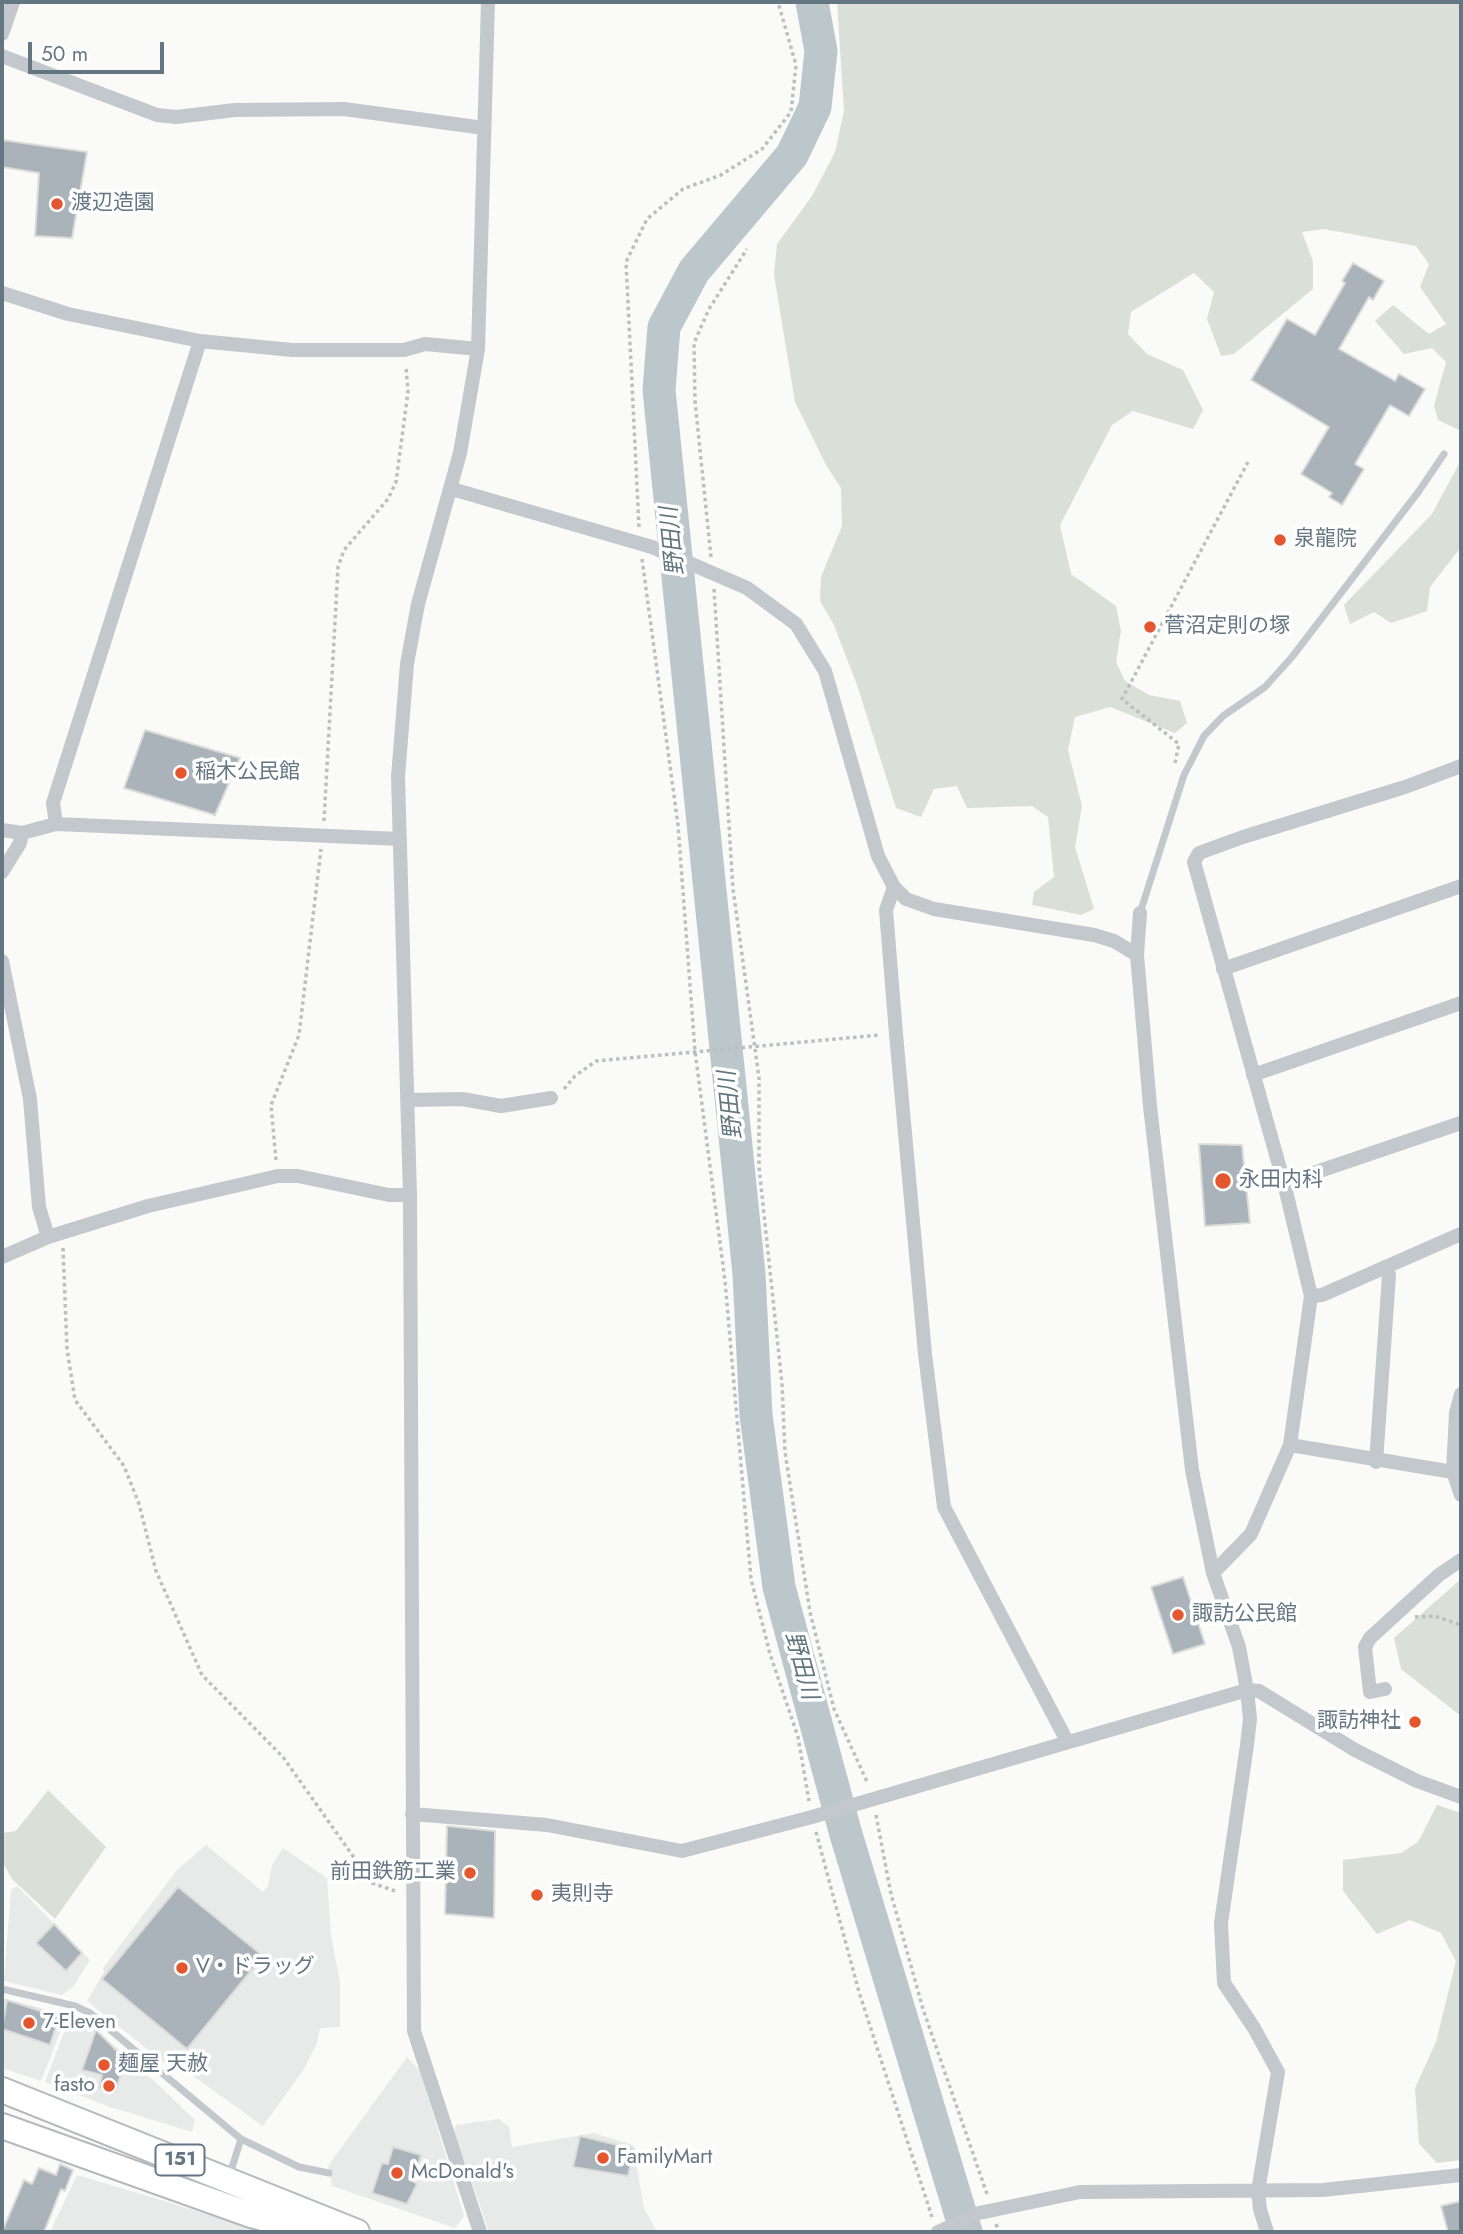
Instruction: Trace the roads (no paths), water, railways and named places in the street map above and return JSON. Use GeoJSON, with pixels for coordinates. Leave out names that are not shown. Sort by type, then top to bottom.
{"type":"FeatureCollection","features":[{"type":"Feature","properties":{"kind":"highway","name":"151"},"geometry":{"type":"LineString","coordinates":[[2,2090],[357,2232]]}},
{"type":"Feature","properties":{"kind":"highway","name":"151"},"geometry":{"type":"LineString","coordinates":[[2,2126],[249,2221],[314,2232]]}},
{"type":"Feature","properties":{"kind":"street"},"geometry":{"type":"LineString","coordinates":[[2,34],[13,2]]}},
{"type":"Feature","properties":{"kind":"street"},"geometry":{"type":"LineString","coordinates":[[480,2232],[414,2031],[414,1585],[410,1195],[398,776],[407,664],[418,604],[452,489],[478,349],[488,2]]}},
{"type":"Feature","properties":{"kind":"street"},"geometry":{"type":"LineString","coordinates":[[2,56],[157,115],[176,117],[235,110],[344,109],[484,128]]}},
{"type":"Feature","properties":{"kind":"street"},"geometry":{"type":"LineString","coordinates":[[2,293],[68,314],[200,341],[292,350],[404,350],[425,344],[478,349]]}},
{"type":"Feature","properties":{"kind":"street"},"geometry":{"type":"LineString","coordinates":[[56,824],[53,803],[200,341]]}},
{"type":"Feature","properties":{"kind":"street"},"geometry":{"type":"LineString","coordinates":[[452,489],[646,546],[747,588],[796,624],[825,671],[878,856],[894,887],[906,899],[934,909],[1094,935],[1137,955]]}},
{"type":"Feature","properties":{"kind":"street"},"geometry":{"type":"LineString","coordinates":[[1213,1573],[1251,1534],[1290,1445],[1311,1296],[1284,1183],[1194,862],[1199,853],[1461,766]]}},
{"type":"Feature","properties":{"kind":"street"},"geometry":{"type":"LineString","coordinates":[[2,830],[22,833],[56,824],[399,839]]}},
{"type":"Feature","properties":{"kind":"street"},"geometry":{"type":"LineString","coordinates":[[2,872],[20,843],[22,833]]}},
{"type":"Feature","properties":{"kind":"street"},"geometry":{"type":"LineString","coordinates":[[1223,970],[1461,886]]}},
{"type":"Feature","properties":{"kind":"street"},"geometry":{"type":"LineString","coordinates":[[894,887],[886,910],[925,1354],[944,1507],[1067,1741]]}},
{"type":"Feature","properties":{"kind":"street"},"geometry":{"type":"LineString","coordinates":[[1140,913],[1137,955],[1152,1119],[1192,1470],[1213,1573],[1239,1647],[1250,1719],[1221,1923],[1224,1983],[1254,2028],[1278,2072],[1258,2191],[1267,2232]]}},
{"type":"Feature","properties":{"kind":"street"},"geometry":{"type":"LineString","coordinates":[[2,961],[30,1099],[39,1207],[48,1237]]}},
{"type":"Feature","properties":{"kind":"street"},"geometry":{"type":"LineString","coordinates":[[1253,1075],[1461,1003]]}},
{"type":"Feature","properties":{"kind":"street"},"geometry":{"type":"LineString","coordinates":[[408,1100],[462,1099],[501,1106],[551,1098]]}},
{"type":"Feature","properties":{"kind":"street"},"geometry":{"type":"LineString","coordinates":[[1284,1183],[1461,1123]]}},
{"type":"Feature","properties":{"kind":"street"},"geometry":{"type":"LineString","coordinates":[[2,1257],[48,1237],[148,1206],[278,1176],[298,1176],[389,1195],[410,1195]]}},
{"type":"Feature","properties":{"kind":"street"},"geometry":{"type":"LineString","coordinates":[[1311,1296],[1321,1296],[1461,1234]]}},
{"type":"Feature","properties":{"kind":"street"},"geometry":{"type":"LineString","coordinates":[[1376,1462],[1389,1275],[1385,1267]]}},
{"type":"Feature","properties":{"kind":"street"},"geometry":{"type":"LineString","coordinates":[[1461,1394],[1456,1413],[1452,1472],[1461,1495]]}},
{"type":"Feature","properties":{"kind":"street"},"geometry":{"type":"LineString","coordinates":[[1290,1445],[1376,1462],[1452,1472]]}},
{"type":"Feature","properties":{"kind":"street"},"geometry":{"type":"LineString","coordinates":[[1385,1689],[1370,1692],[1365,1647],[1370,1638],[1439,1575],[1461,1560]]}},
{"type":"Feature","properties":{"kind":"street"},"geometry":{"type":"LineString","coordinates":[[412,1814],[547,1825],[682,1851],[818,1815],[1247,1690],[1259,1691],[1354,1750],[1404,1775],[1461,1797]]}},
{"type":"Feature","properties":{"kind":"street"},"geometry":{"type":"LineString","coordinates":[[937,2229],[986,2211],[1080,2192],[1323,2190],[1461,2175]]}},
{"type":"Feature","properties":{"kind":"lane"},"geometry":{"type":"LineString","coordinates":[[1140,913],[1184,775],[1204,736],[1223,716],[1265,687],[1292,657],[1419,491],[1444,454]]}},
{"type":"Feature","properties":{"kind":"lane"},"geometry":{"type":"LineString","coordinates":[[2,1989],[75,2006],[90,2013],[241,2139],[299,2167],[329,2174]]}},
{"type":"Feature","properties":{"kind":"lane"},"geometry":{"type":"LineString","coordinates":[[228,2179],[241,2139]]}},
{"type":"Feature","properties":{"kind":"waterway","name":"野田川"},"geometry":{"type":"LineString","coordinates":[[812,2],[821,51],[815,107],[792,155],[694,271],[664,327],[659,390],[749,1274],[756,1415],[779,1587],[845,1831],[966,2232]]}},
{"type":"Feature","properties":{"kind":"place","name":"渡辺造園"},"geometry":{"type":"Point","coordinates":[57,204]}},
{"type":"Feature","properties":{"kind":"place","name":"泉龍院"},"geometry":{"type":"Point","coordinates":[1280,540]}},
{"type":"Feature","properties":{"kind":"place","name":"菅沼定則の塚"},"geometry":{"type":"Point","coordinates":[1150,627]}},
{"type":"Feature","properties":{"kind":"place","name":"稲木公民館"},"geometry":{"type":"Point","coordinates":[181,773]}},
{"type":"Feature","properties":{"kind":"place","name":"永田内科"},"geometry":{"type":"Point","coordinates":[1223,1181]}},
{"type":"Feature","properties":{"kind":"place","name":"諏訪公民館"},"geometry":{"type":"Point","coordinates":[1178,1615]}},
{"type":"Feature","properties":{"kind":"place","name":"諏訪神社"},"geometry":{"type":"Point","coordinates":[1415,1722]}},
{"type":"Feature","properties":{"kind":"place","name":"前田鉄筋工業"},"geometry":{"type":"Point","coordinates":[470,1873]}},
{"type":"Feature","properties":{"kind":"place","name":"夷則寺"},"geometry":{"type":"Point","coordinates":[537,1895]}},
{"type":"Feature","properties":{"kind":"place","name":"V・ドラッグ"},"geometry":{"type":"Point","coordinates":[182,1968]}},
{"type":"Feature","properties":{"kind":"place","name":"7-Eleven"},"geometry":{"type":"Point","coordinates":[29,2023]}},
{"type":"Feature","properties":{"kind":"place","name":"麺屋 天赦"},"geometry":{"type":"Point","coordinates":[104,2065]}},
{"type":"Feature","properties":{"kind":"place","name":"fasto"},"geometry":{"type":"Point","coordinates":[109,2086]}},
{"type":"Feature","properties":{"kind":"place","name":"FamilyMart"},"geometry":{"type":"Point","coordinates":[603,2158]}},
{"type":"Feature","properties":{"kind":"place","name":"McDonald's"},"geometry":{"type":"Point","coordinates":[397,2173]}}]}
